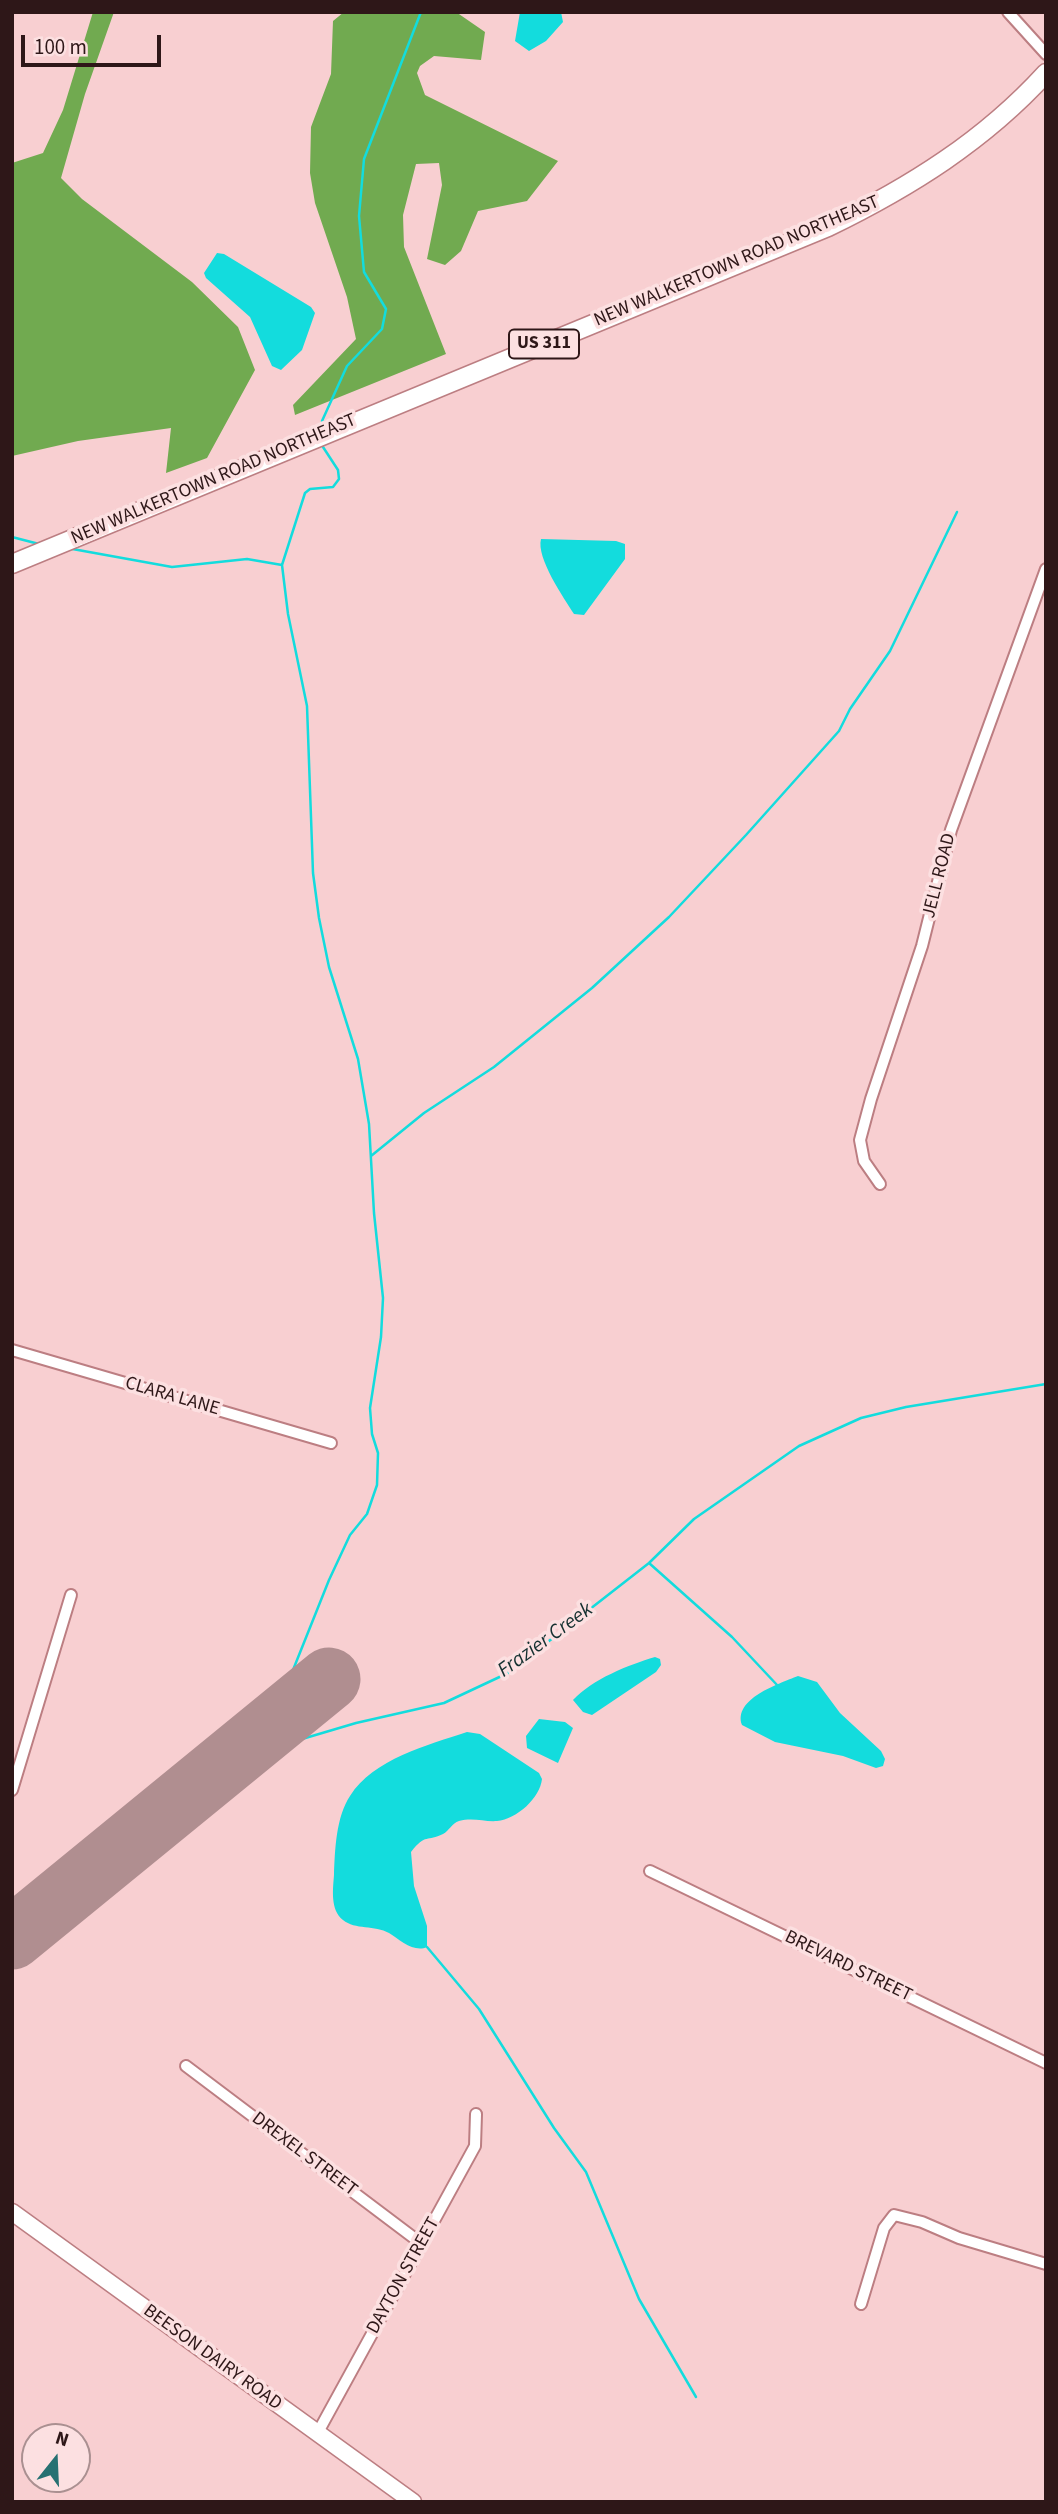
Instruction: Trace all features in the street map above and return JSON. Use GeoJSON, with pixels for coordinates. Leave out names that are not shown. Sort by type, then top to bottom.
{"type":"FeatureCollection","features":[{"type":"Feature","properties":{"kind":"main road","name":"NEW WALKERTOWN ROAD NORTHEAST"},"geometry":{"type":"LineString","coordinates":[[12,564],[828,227],[889,197],[956,153],[998,120],[1046,73]]}},
{"type":"Feature","properties":{"kind":"street"},"geometry":{"type":"LineString","coordinates":[[1009,12],[1046,54]]}},
{"type":"Feature","properties":{"kind":"street","name":"JELL ROAD"},"geometry":{"type":"LineString","coordinates":[[880,1184],[864,1161],[860,1140],[871,1099],[922,946],[951,830],[1046,569]]}},
{"type":"Feature","properties":{"kind":"street","name":"CLARA LANE"},"geometry":{"type":"LineString","coordinates":[[12,1350],[331,1443]]}},
{"type":"Feature","properties":{"kind":"street"},"geometry":{"type":"LineString","coordinates":[[12,1790],[71,1595]]}},
{"type":"Feature","properties":{"kind":"street","name":"BREVARD STREET"},"geometry":{"type":"LineString","coordinates":[[650,1871],[1046,2063]]}},
{"type":"Feature","properties":{"kind":"street","name":"DREXEL STREET"},"geometry":{"type":"LineString","coordinates":[[186,2066],[422,2244]]}},
{"type":"Feature","properties":{"kind":"street","name":"DAYTON STREET"},"geometry":{"type":"LineString","coordinates":[[317,2434],[475,2146],[476,2114]]}},
{"type":"Feature","properties":{"kind":"street","name":"BEESON DAIRY ROAD"},"geometry":{"type":"LineString","coordinates":[[12,2213],[413,2502]]}},
{"type":"Feature","properties":{"kind":"street"},"geometry":{"type":"LineString","coordinates":[[861,2304],[884,2228],[894,2216],[922,2222],[959,2238],[1046,2264]]}},
{"type":"Feature","properties":{"kind":"green space"},"geometry":{"type":"Polygon","coordinates":[[[93,12],[114,12],[85,94],[61,178],[82,199],[192,282],[238,327],[255,370],[207,458],[166,473],[171,428],[78,441],[12,456],[12,163],[43,153],[63,110],[93,12]]]}},
{"type":"Feature","properties":{"kind":"green space"},"geometry":{"type":"Polygon","coordinates":[[[344,12],[456,12],[485,32],[481,60],[434,56],[420,66],[417,73],[425,95],[558,161],[527,201],[478,211],[461,251],[445,265],[427,259],[442,185],[439,163],[416,164],[403,215],[404,247],[446,354],[295,415],[293,405],[356,339],[347,297],[315,203],[310,173],[311,127],[331,74],[333,21],[344,12]]]}},
{"type":"Feature","properties":{"kind":"water"},"geometry":{"type":"Polygon","coordinates":[[[520,12],[561,12],[563,22],[546,41],[529,51],[515,41],[520,12]]]}},
{"type":"Feature","properties":{"kind":"water"},"geometry":{"type":"Polygon","coordinates":[[[217,253],[224,254],[311,307],[315,313],[302,350],[281,370],[272,366],[250,317],[206,278],[204,273],[217,253]]]}},
{"type":"Feature","properties":{"kind":"water"},"geometry":{"type":"Polygon","coordinates":[[[541,539],[616,541],[625,544],[625,559],[584,615],[574,614],[558,588],[543,556],[541,539]]]}},
{"type":"Feature","properties":{"kind":"water"},"geometry":{"type":"Polygon","coordinates":[[[655,1657],[660,1659],[661,1665],[656,1672],[592,1715],[583,1712],[573,1700],[611,1674],[655,1657]]]}},
{"type":"Feature","properties":{"kind":"water"},"geometry":{"type":"Polygon","coordinates":[[[798,1676],[817,1682],[840,1713],[881,1751],[885,1759],[883,1766],[876,1768],[843,1756],[775,1742],[742,1725],[741,1716],[750,1700],[769,1688],[798,1676]]]}},
{"type":"Feature","properties":{"kind":"water"},"geometry":{"type":"Polygon","coordinates":[[[539,1719],[565,1722],[573,1728],[558,1763],[527,1748],[526,1736],[539,1719]]]}},
{"type":"Feature","properties":{"kind":"water"},"geometry":{"type":"Polygon","coordinates":[[[467,1732],[480,1734],[539,1773],[542,1779],[537,1793],[520,1812],[512,1816],[497,1821],[459,1821],[443,1834],[423,1840],[411,1852],[414,1886],[427,1926],[427,1947],[412,1947],[389,1933],[343,1920],[334,1905],[333,1887],[339,1824],[350,1796],[372,1772],[387,1763],[419,1748],[467,1732]]]}},
{"type":"Feature","properties":{"kind":"waterway"},"geometry":{"type":"LineString","coordinates":[[322,421],[347,366],[382,329],[386,309],[364,272],[359,216],[364,159],[421,12]]}},
{"type":"Feature","properties":{"kind":"waterway"},"geometry":{"type":"LineString","coordinates":[[261,1750],[329,1580],[350,1535],[367,1514],[377,1485],[378,1453],[372,1434],[370,1408],[381,1337],[383,1298],[374,1213],[369,1124],[358,1059],[329,967],[319,918],[313,873],[307,706],[288,614],[282,565],[305,493],[310,489],[333,487],[339,479],[338,470],[323,447]]}},
{"type":"Feature","properties":{"kind":"waterway"},"geometry":{"type":"LineString","coordinates":[[371,1156],[424,1113],[494,1067],[592,988],[669,917],[746,835],[839,731],[850,709],[890,651],[957,512]]}},
{"type":"Feature","properties":{"kind":"waterway"},"geometry":{"type":"LineString","coordinates":[[12,537],[39,544]]}},
{"type":"Feature","properties":{"kind":"waterway"},"geometry":{"type":"LineString","coordinates":[[67,548],[172,567],[247,559],[282,565]]}},
{"type":"Feature","properties":{"kind":"waterway","name":"Frazier Creek"},"geometry":{"type":"LineString","coordinates":[[12,1930],[43,1897],[107,1844],[238,1758],[356,1723],[444,1703],[508,1673],[649,1563],[694,1519],[799,1446],[861,1418],[906,1407],[1046,1384]]}},
{"type":"Feature","properties":{"kind":"waterway"},"geometry":{"type":"LineString","coordinates":[[649,1563],[732,1637],[778,1686]]}},
{"type":"Feature","properties":{"kind":"waterway"},"geometry":{"type":"LineString","coordinates":[[427,1947],[479,2009],[554,2128],[586,2172],[639,2299],[696,2397]]}},
{"type":"Feature","properties":{"kind":"runway"},"geometry":{"type":"LineString","coordinates":[[12,1938],[329,1679]]}}]}
